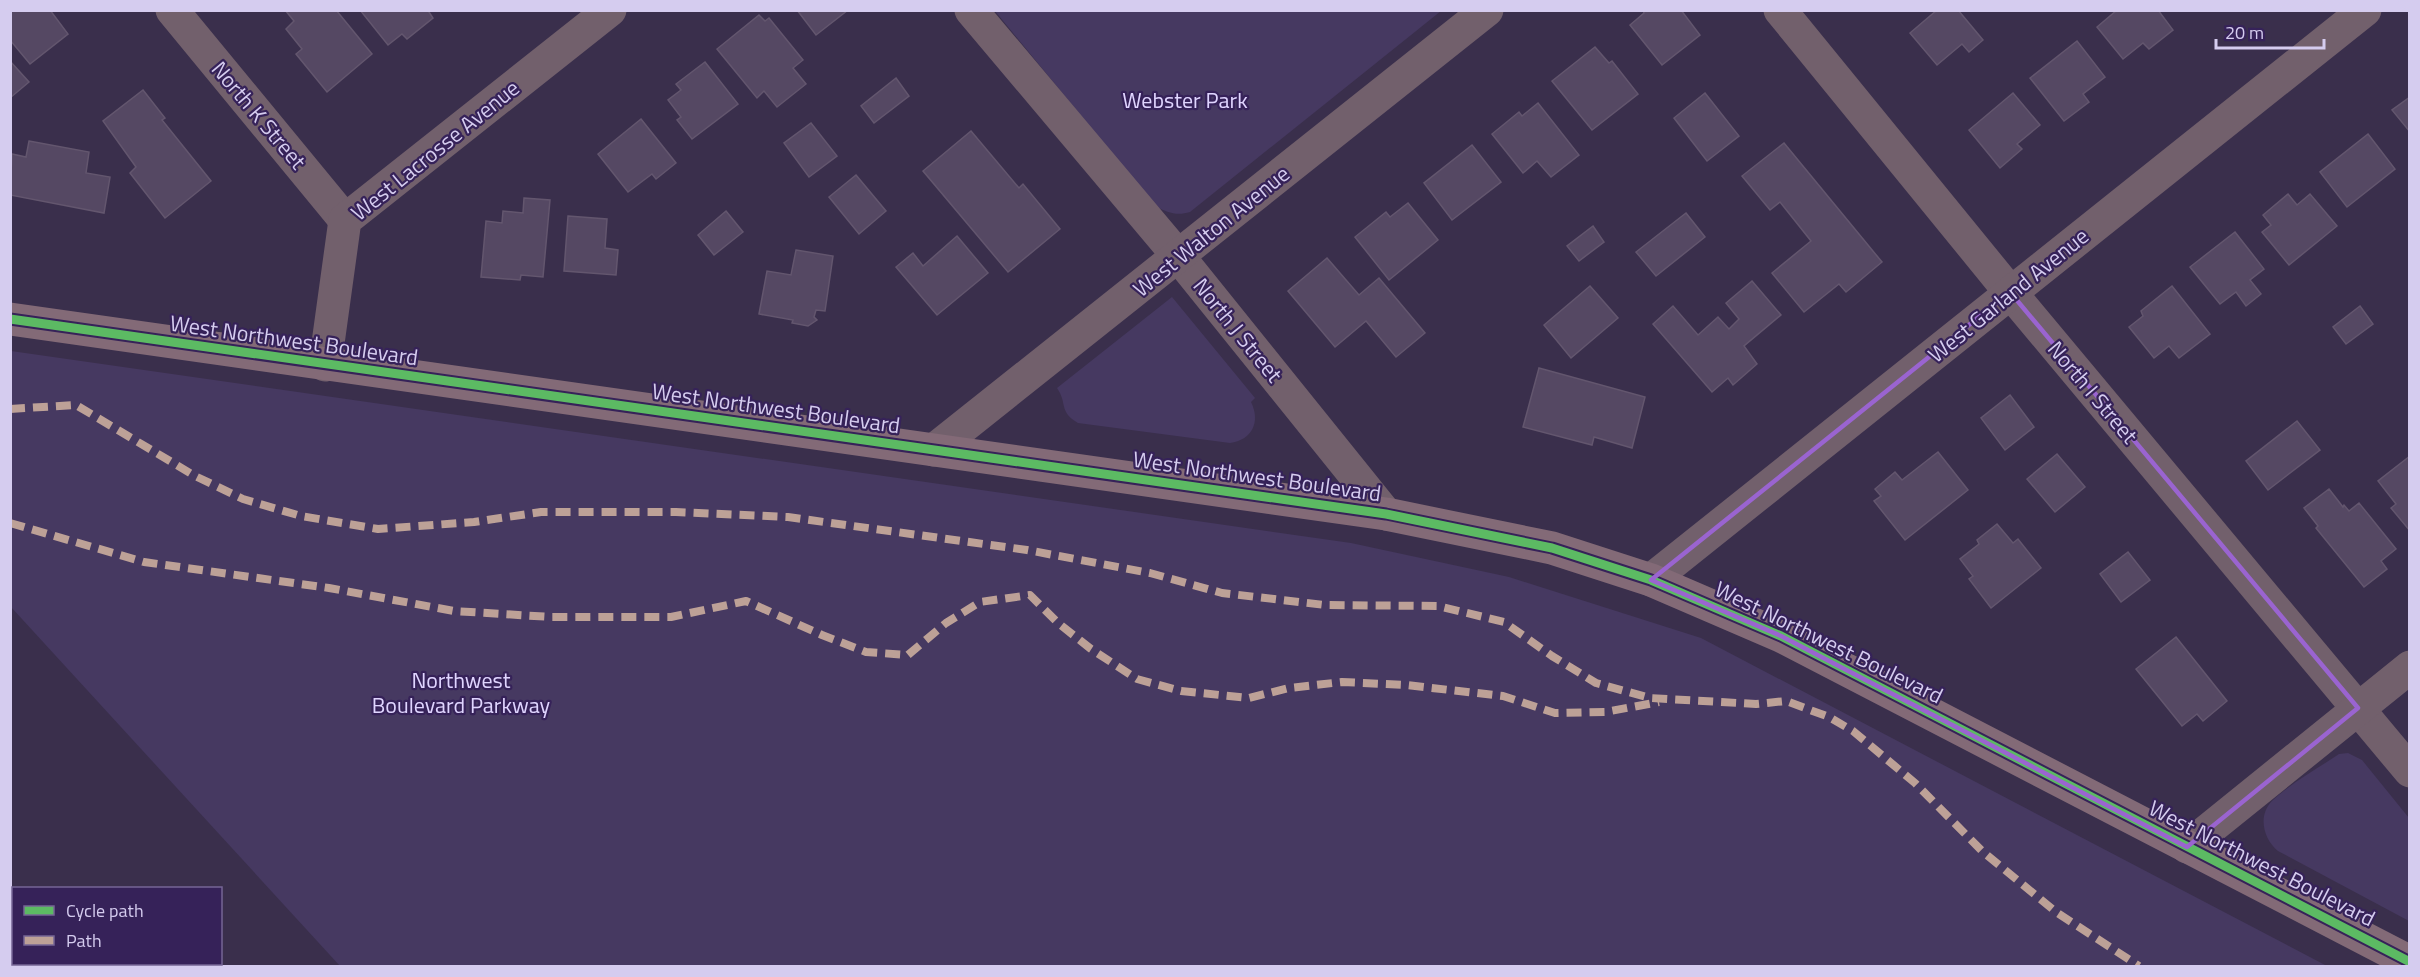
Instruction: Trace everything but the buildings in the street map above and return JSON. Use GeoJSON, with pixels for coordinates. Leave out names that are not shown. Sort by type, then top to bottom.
{"type":"FeatureCollection","features":[{"type":"Feature","properties":{"kind":"main road","name":"West Northwest Boulevard"},"geometry":{"type":"LineString","coordinates":[[10,319],[1386,514],[1552,548],[1651,580],[1781,636],[2409,962]]}},
{"type":"Feature","properties":{"kind":"street","name":"North K Street"},"geometry":{"type":"LineString","coordinates":[[172,10],[345,220]]}},
{"type":"Feature","properties":{"kind":"street","name":"West Lacrosse Avenue"},"geometry":{"type":"LineString","coordinates":[[325,365],[345,220],[610,10]]}},
{"type":"Feature","properties":{"kind":"street","name":"North J Street"},"geometry":{"type":"LineString","coordinates":[[971,10],[1179,257],[1386,514]]}},
{"type":"Feature","properties":{"kind":"street","name":"West Walton Avenue"},"geometry":{"type":"LineString","coordinates":[[934,450],[1487,10]]}},
{"type":"Feature","properties":{"kind":"street","name":"North I Street"},"geometry":{"type":"LineString","coordinates":[[1780,10],[2010,292],[2409,771]]}},
{"type":"Feature","properties":{"kind":"street","name":"West Garland Avenue"},"geometry":{"type":"LineString","coordinates":[[1651,580],[2365,10]]}},
{"type":"Feature","properties":{"kind":"street"},"geometry":{"type":"LineString","coordinates":[[2187,847],[2409,667]]}},
{"type":"Feature","properties":{"kind":"highlighted area"},"geometry":{"type":"Polygon","coordinates":[[[2010,292],[2358,708],[2187,847],[1781,636],[1651,580],[2010,292]]]}},
{"type":"Feature","properties":{"kind":"green space","name":"Webster Park"},"geometry":{"type":"Polygon","coordinates":[[[995,11],[1441,11],[1190,212],[1177,214],[1155,206],[995,11]]]}},
{"type":"Feature","properties":{"kind":"green space"},"geometry":{"type":"Polygon","coordinates":[[[1172,297],[1255,398],[1251,402],[1255,423],[1249,434],[1238,441],[1230,443],[1078,423],[1065,411],[1057,388],[1172,297]]]}},
{"type":"Feature","properties":{"kind":"green space","name":"Northwest Boulevard Parkway"},"geometry":{"type":"Polygon","coordinates":[[[11,351],[1351,543],[1509,577],[1701,638],[2327,966],[340,966],[11,607],[11,351]]]}},
{"type":"Feature","properties":{"kind":"green space"},"geometry":{"type":"Polygon","coordinates":[[[2348,753],[2362,760],[2409,818],[2409,921],[2278,851],[2266,834],[2264,821],[2267,807],[2279,794],[2339,754],[2348,753]]]}},
{"type":"Feature","properties":{"kind":"marked path"},"geometry":{"type":"LineString","coordinates":[[10,409],[76,405],[195,476],[243,499],[301,516],[378,529],[474,522],[541,512],[676,512],[788,517],[1027,550],[1150,573],[1222,593],[1325,605],[1438,606],[1504,622],[1552,656],[1596,683],[1650,698],[1756,704],[1786,701],[1829,717],[1853,731],[1915,783],[1982,851],[2056,912],[2139,966]]}},
{"type":"Feature","properties":{"kind":"marked path"},"geometry":{"type":"LineString","coordinates":[[10,523],[144,562],[329,588],[454,611],[551,617],[671,617],[746,601],[866,652],[908,655],[946,623],[980,602],[1030,595],[1058,623],[1091,649],[1137,679],[1181,691],[1249,698],[1289,688],[1342,682],[1406,685],[1503,696],[1555,713],[1605,712],[1659,702]]}},
{"type":"Feature","properties":{"kind":"cycle path"},"geometry":{"type":"LineString","coordinates":[[10,319],[1386,514],[1552,548],[1651,580],[1781,636],[2410,962]]}}]}
